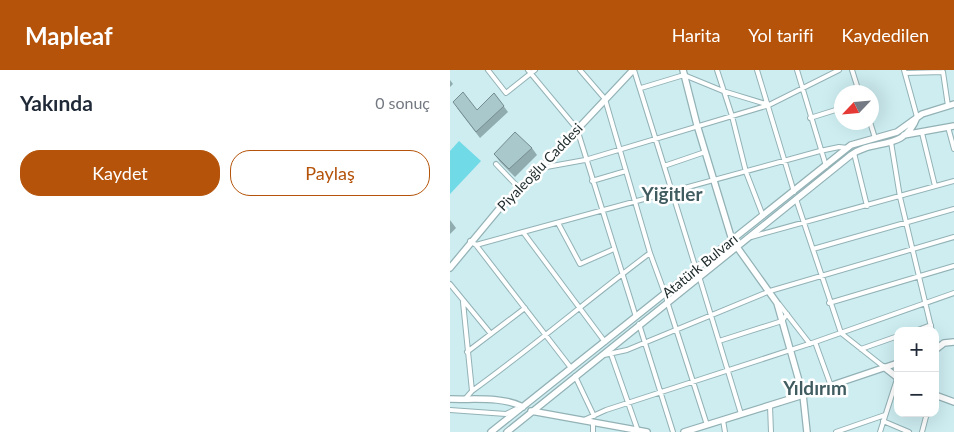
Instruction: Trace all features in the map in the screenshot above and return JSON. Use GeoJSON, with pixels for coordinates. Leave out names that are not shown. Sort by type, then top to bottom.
{"type":"FeatureCollection","features":[{"type":"Feature","properties":{"kind":"main road","name":"Piyaleoğlu Caddesi"},"geometry":{"type":"LineString","coordinates":[[450,268],[470,241],[634,70]]}},
{"type":"Feature","properties":{"kind":"main road"},"geometry":{"type":"LineString","coordinates":[[683,73],[732,240],[777,303],[803,395],[807,432]]}},
{"type":"Feature","properties":{"kind":"main road","name":"Atatürk Bulvarı"},"geometry":{"type":"LineString","coordinates":[[509,431],[600,356],[609,352],[639,324],[745,238],[794,192],[848,148],[854,144],[899,131],[917,117],[951,105]]}},
{"type":"Feature","properties":{"kind":"main road"},"geometry":{"type":"LineString","coordinates":[[899,131],[904,136],[917,117]]}},
{"type":"Feature","properties":{"kind":"main road","name":"Atatürk Bulvarı"},"geometry":{"type":"LineString","coordinates":[[491,432],[732,240],[796,199],[854,153],[904,136],[951,127]]}},
{"type":"Feature","properties":{"kind":"main road"},"geometry":{"type":"LineString","coordinates":[[848,148],[854,153]]}},
{"type":"Feature","properties":{"kind":"main road"},"geometry":{"type":"LineString","coordinates":[[826,166],[830,172]]}},
{"type":"Feature","properties":{"kind":"main road"},"geometry":{"type":"LineString","coordinates":[[794,192],[796,199]]}},
{"type":"Feature","properties":{"kind":"main road"},"geometry":{"type":"LineString","coordinates":[[696,269],[698,276]]}},
{"type":"Feature","properties":{"kind":"main road"},"geometry":{"type":"LineString","coordinates":[[665,294],[667,301]]}},
{"type":"Feature","properties":{"kind":"main road"},"geometry":{"type":"LineString","coordinates":[[636,316],[639,324]]}},
{"type":"Feature","properties":{"kind":"main road"},"geometry":{"type":"LineString","coordinates":[[605,342],[609,352]]}},
{"type":"Feature","properties":{"kind":"main road"},"geometry":{"type":"LineString","coordinates":[[939,347],[944,343],[954,342]]}},
{"type":"Feature","properties":{"kind":"main road"},"geometry":{"type":"LineString","coordinates":[[684,432],[770,406],[894,364]]}},
{"type":"Feature","properties":{"kind":"main road"},"geometry":{"type":"LineString","coordinates":[[884,367],[894,375]]}},
{"type":"Feature","properties":{"kind":"main road"},"geometry":{"type":"LineString","coordinates":[[571,368],[575,376]]}},
{"type":"Feature","properties":{"kind":"main road"},"geometry":{"type":"LineString","coordinates":[[939,396],[954,402]]}},
{"type":"Feature","properties":{"kind":"main road"},"geometry":{"type":"LineString","coordinates":[[450,399],[516,403],[523,406]]}},
{"type":"Feature","properties":{"kind":"main road"},"geometry":{"type":"LineString","coordinates":[[531,411],[647,432]]}},
{"type":"Feature","properties":{"kind":"street"},"geometry":{"type":"LineString","coordinates":[[488,70],[506,93],[531,71],[577,129],[585,160],[636,316]]}},
{"type":"Feature","properties":{"kind":"street"},"geometry":{"type":"LineString","coordinates":[[580,70],[605,99],[650,253],[665,294]]}},
{"type":"Feature","properties":{"kind":"street"},"geometry":{"type":"LineString","coordinates":[[634,70],[696,269]]}},
{"type":"Feature","properties":{"kind":"street"},"geometry":{"type":"LineString","coordinates":[[717,70],[732,116],[746,172],[764,219]]}},
{"type":"Feature","properties":{"kind":"street"},"geometry":{"type":"LineString","coordinates":[[757,70],[794,192]]}},
{"type":"Feature","properties":{"kind":"street"},"geometry":{"type":"LineString","coordinates":[[797,70],[826,166]]}},
{"type":"Feature","properties":{"kind":"street"},"geometry":{"type":"LineString","coordinates":[[541,168],[585,160],[769,105],[839,70]]}},
{"type":"Feature","properties":{"kind":"street"},"geometry":{"type":"LineString","coordinates":[[852,70],[857,85]]}},
{"type":"Feature","properties":{"kind":"street"},"geometry":{"type":"LineString","coordinates":[[917,117],[904,71],[943,71],[951,105]]}},
{"type":"Feature","properties":{"kind":"street"},"geometry":{"type":"LineString","coordinates":[[641,88],[683,73],[723,91],[769,105]]}},
{"type":"Feature","properties":{"kind":"street"},"geometry":{"type":"LineString","coordinates":[[810,118],[834,110]]}},
{"type":"Feature","properties":{"kind":"street"},"geometry":{"type":"LineString","coordinates":[[951,127],[954,148]]}},
{"type":"Feature","properties":{"kind":"street"},"geometry":{"type":"LineString","coordinates":[[873,130],[876,138]]}},
{"type":"Feature","properties":{"kind":"street"},"geometry":{"type":"LineString","coordinates":[[922,133],[935,186]]}},
{"type":"Feature","properties":{"kind":"street"},"geometry":{"type":"LineString","coordinates":[[891,142],[900,197],[931,325],[926,327]]}},
{"type":"Feature","properties":{"kind":"street"},"geometry":{"type":"LineString","coordinates":[[476,245],[820,151],[839,147],[848,148]]}},
{"type":"Feature","properties":{"kind":"street"},"geometry":{"type":"LineString","coordinates":[[664,166],[705,152]]}},
{"type":"Feature","properties":{"kind":"street"},"geometry":{"type":"LineString","coordinates":[[854,153],[867,206]]}},
{"type":"Feature","properties":{"kind":"street"},"geometry":{"type":"LineString","coordinates":[[496,164],[520,188]]}},
{"type":"Feature","properties":{"kind":"street"},"geometry":{"type":"LineString","coordinates":[[592,182],[626,172]]}},
{"type":"Feature","properties":{"kind":"street"},"geometry":{"type":"LineString","coordinates":[[745,238],[805,224],[954,181]]}},
{"type":"Feature","properties":{"kind":"street"},"geometry":{"type":"LineString","coordinates":[[796,199],[840,333],[884,367]]}},
{"type":"Feature","properties":{"kind":"street"},"geometry":{"type":"LineString","coordinates":[[812,250],[954,209]]}},
{"type":"Feature","properties":{"kind":"street"},"geometry":{"type":"LineString","coordinates":[[558,223],[580,264],[614,249]]}},
{"type":"Feature","properties":{"kind":"street"},"geometry":{"type":"LineString","coordinates":[[523,232],[581,307],[605,342]]}},
{"type":"Feature","properties":{"kind":"street"},"geometry":{"type":"LineString","coordinates":[[638,431],[609,352],[644,343],[770,291],[954,237]]}},
{"type":"Feature","properties":{"kind":"street"},"geometry":{"type":"LineString","coordinates":[[470,241],[476,245],[571,368]]}},
{"type":"Feature","properties":{"kind":"street"},"geometry":{"type":"LineString","coordinates":[[465,400],[472,392],[522,355],[650,253]]}},
{"type":"Feature","properties":{"kind":"street"},"geometry":{"type":"LineString","coordinates":[[829,303],[954,266]]}},
{"type":"Feature","properties":{"kind":"street"},"geometry":{"type":"LineString","coordinates":[[698,276],[742,414]]}},
{"type":"Feature","properties":{"kind":"street"},"geometry":{"type":"LineString","coordinates":[[450,284],[491,334]]}},
{"type":"Feature","properties":{"kind":"street"},"geometry":{"type":"LineString","coordinates":[[582,421],[629,403],[810,344],[954,293]]}},
{"type":"Feature","properties":{"kind":"street"},"geometry":{"type":"LineString","coordinates":[[667,301],[707,425]]}},
{"type":"Feature","properties":{"kind":"street"},"geometry":{"type":"LineString","coordinates":[[463,302],[472,392]]}},
{"type":"Feature","properties":{"kind":"street"},"geometry":{"type":"LineString","coordinates":[[777,303],[810,344]]}},
{"type":"Feature","properties":{"kind":"street"},"geometry":{"type":"LineString","coordinates":[[468,352],[525,308]]}},
{"type":"Feature","properties":{"kind":"street"},"geometry":{"type":"LineString","coordinates":[[720,342],[782,321],[787,314]]}},
{"type":"Feature","properties":{"kind":"street"},"geometry":{"type":"LineString","coordinates":[[639,324],[673,432]]}},
{"type":"Feature","properties":{"kind":"street"},"geometry":{"type":"LineString","coordinates":[[861,349],[894,337]]}},
{"type":"Feature","properties":{"kind":"street"},"geometry":{"type":"LineString","coordinates":[[815,342],[831,386]]}},
{"type":"Feature","properties":{"kind":"street"},"geometry":{"type":"LineString","coordinates":[[575,376],[594,416]]}},
{"type":"Feature","properties":{"kind":"street"},"geometry":{"type":"LineString","coordinates":[[880,432],[894,386]]}},
{"type":"Feature","properties":{"kind":"street"},"geometry":{"type":"LineString","coordinates":[[450,410],[506,414],[523,406]]}},
{"type":"Feature","properties":{"kind":"street"},"geometry":{"type":"LineString","coordinates":[[770,406],[772,432]]}},
{"type":"Feature","properties":{"kind":"street"},"geometry":{"type":"LineString","coordinates":[[836,432],[885,415]]}},
{"type":"Feature","properties":{"kind":"street"},"geometry":{"type":"LineString","coordinates":[[922,432],[926,417]]}},
{"type":"Feature","properties":{"kind":"street"},"geometry":{"type":"LineString","coordinates":[[723,420],[725,432]]}},
{"type":"Feature","properties":{"kind":"street"},"geometry":{"type":"LineString","coordinates":[[883,421],[909,432]]}},
{"type":"Feature","properties":{"kind":"street"},"geometry":{"type":"LineString","coordinates":[[593,423],[593,432]]}},
{"type":"Feature","properties":{"kind":"shaded area"},"geometry":{"type":"Polygon","coordinates":[[[459,141],[481,161],[450,194],[450,151],[459,141]]]}},
{"type":"Feature","properties":{"kind":"building"},"geometry":{"type":"Polygon","coordinates":[[[463,92],[477,110],[494,93],[504,106],[476,132],[453,102],[463,92]]]}},
{"type":"Feature","properties":{"kind":"building"},"geometry":{"type":"Polygon","coordinates":[[[515,132],[532,148],[509,169],[494,154],[515,132]]]}},
{"type":"Feature","properties":{"kind":"district","name":"Yiğitler"},"geometry":{"type":"Point","coordinates":[672,194]}},
{"type":"Feature","properties":{"kind":"district","name":"Yıldırım"},"geometry":{"type":"Point","coordinates":[815,388]}}]}
